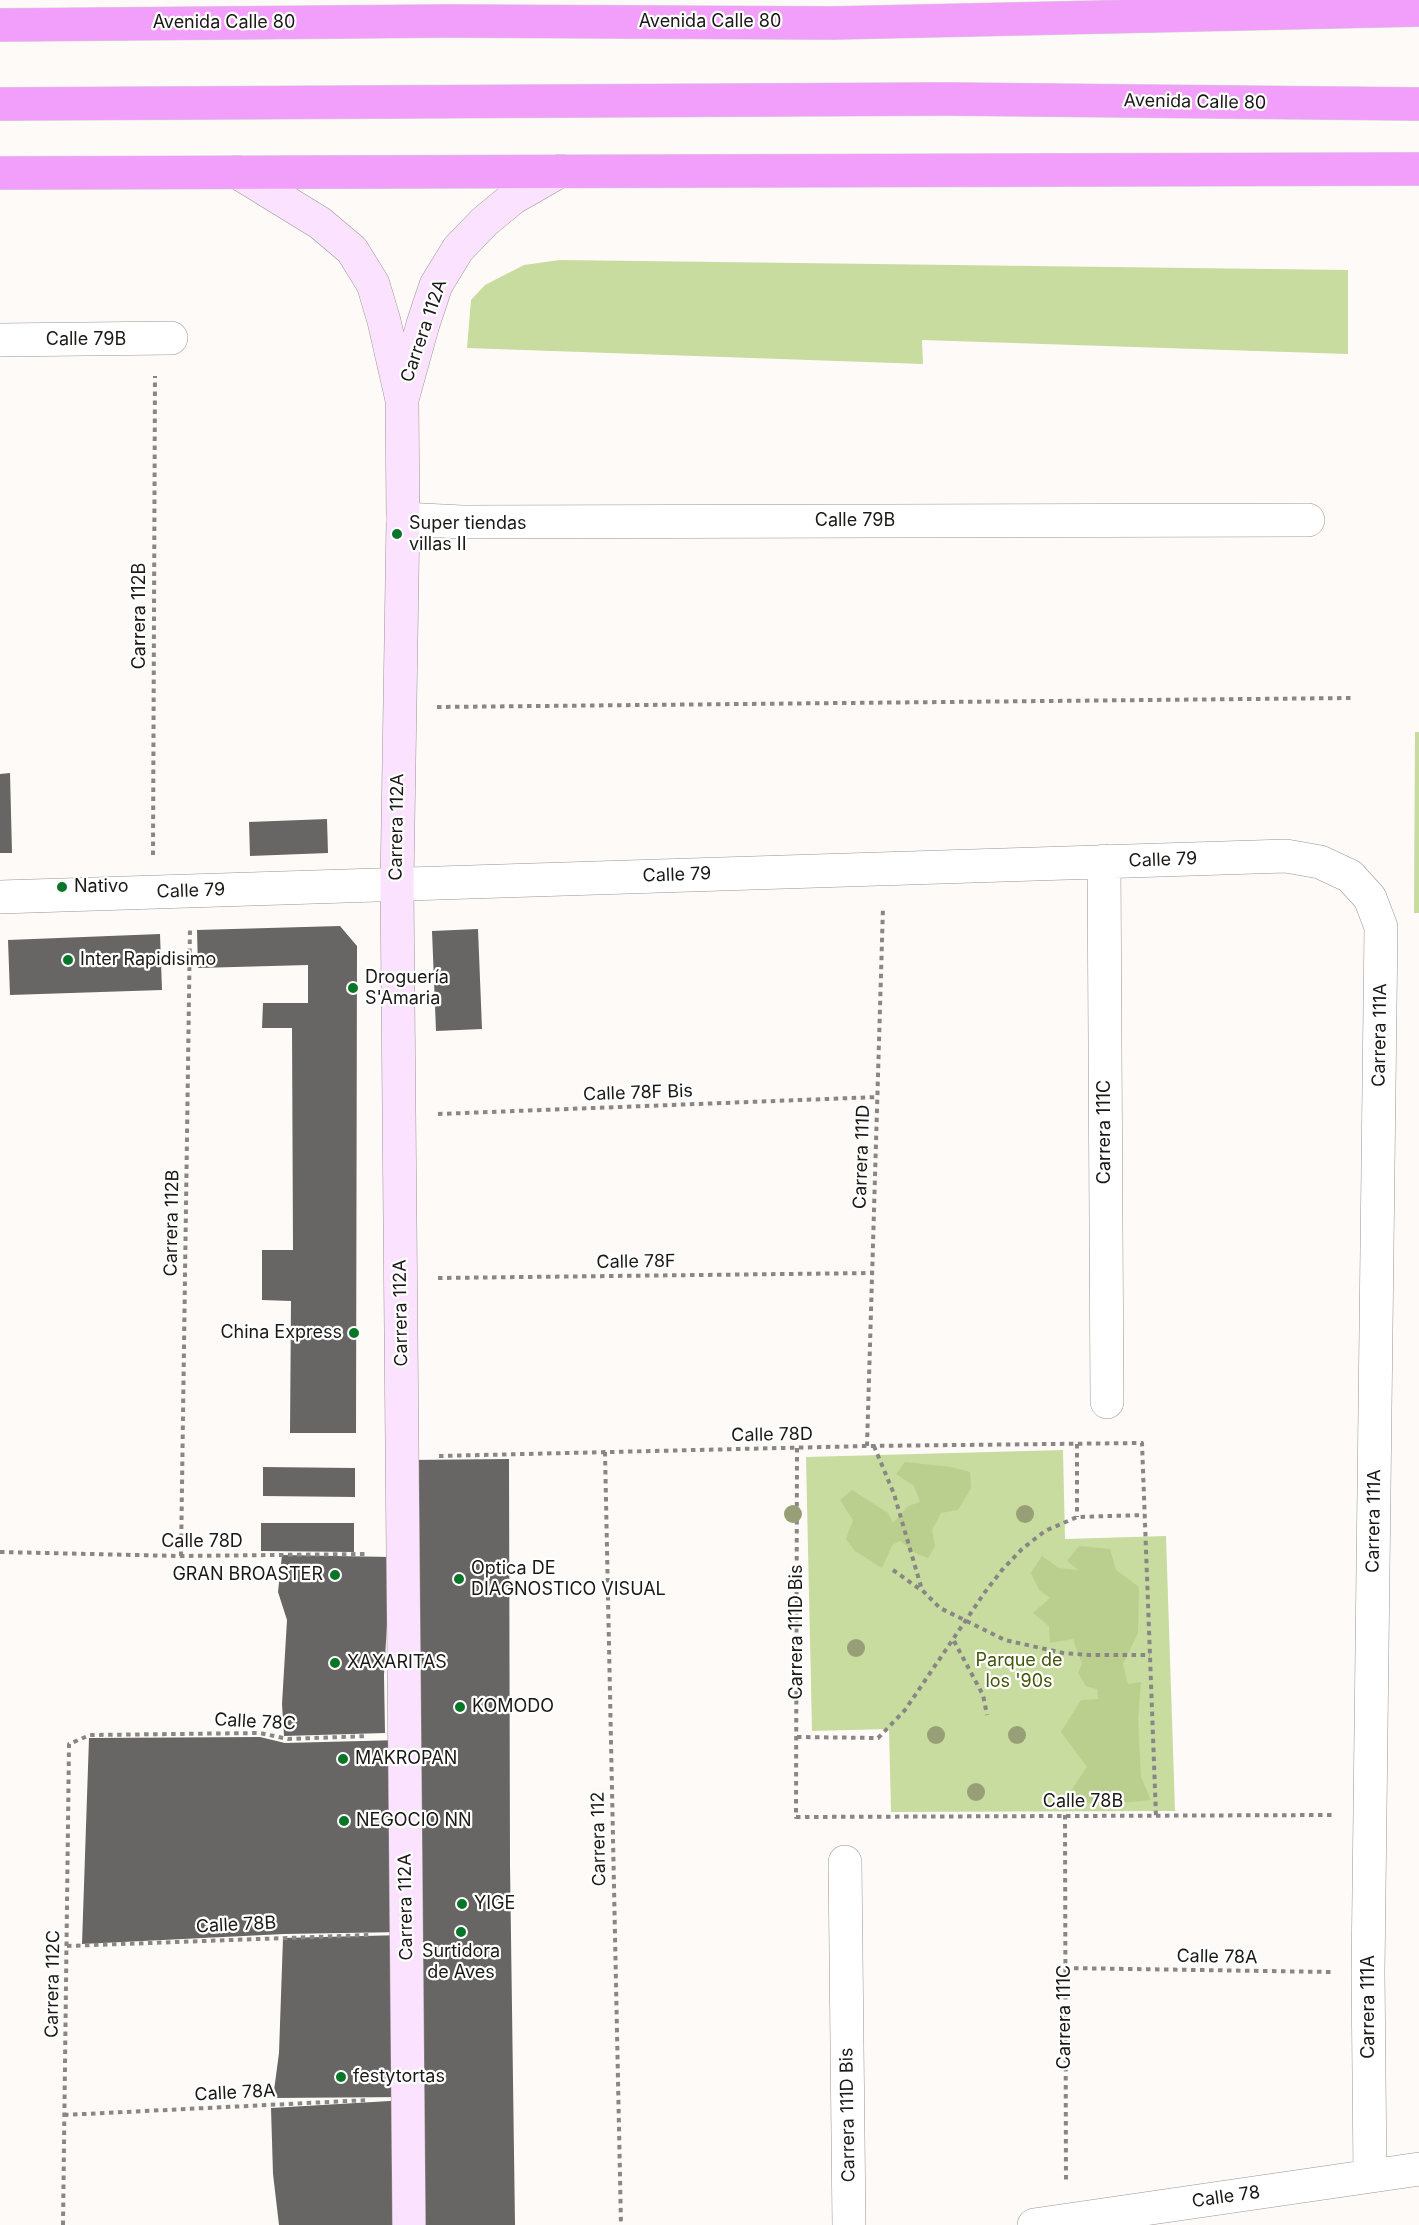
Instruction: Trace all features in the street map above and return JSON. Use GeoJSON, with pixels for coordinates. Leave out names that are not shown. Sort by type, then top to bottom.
{"type":"FeatureCollection","features":[{"type":"Feature","properties":{"kind":"highway","name":"Avenida Calle 80"},"geometry":{"type":"LineString","coordinates":[[0,25],[447,21],[833,22],[1419,10]]}},
{"type":"Feature","properties":{"kind":"highway","name":"Avenida Calle 80"},"geometry":{"type":"LineString","coordinates":[[0,104],[945,99],[1419,104]]}},
{"type":"Feature","properties":{"kind":"highway"},"geometry":{"type":"LineString","coordinates":[[0,173],[1419,169]]}},
{"type":"Feature","properties":{"kind":"street","name":"Carrera 112A"},"geometry":{"type":"LineString","coordinates":[[402,400],[436,285],[458,249],[484,222],[513,198],[560,171]]}},
{"type":"Feature","properties":{"kind":"street","name":"Carrera 112A"},"geometry":{"type":"LineString","coordinates":[[237,172],[320,223],[352,250],[373,284],[402,400],[403,519],[397,884],[409,2225]]}},
{"type":"Feature","properties":{"kind":"street","name":"Calle 79B"},"geometry":{"type":"LineString","coordinates":[[0,340],[163,339]]}},
{"type":"Feature","properties":{"kind":"street","name":"Calle 79B"},"geometry":{"type":"LineString","coordinates":[[403,519],[462,522],[1308,520]]}},
{"type":"Feature","properties":{"kind":"street","name":"Calle 79"},"geometry":{"type":"LineString","coordinates":[[0,897],[1286,855],[1320,862],[1350,876]]}},
{"type":"Feature","properties":{"kind":"street","name":"Carrera 111C"},"geometry":{"type":"LineString","coordinates":[[1104,861],[1107,1402]]}},
{"type":"Feature","properties":{"kind":"street","name":"Carrera 111A"},"geometry":{"type":"LineString","coordinates":[[1350,876],[1370,898],[1381,927],[1368,1972],[1370,2176]]}},
{"type":"Feature","properties":{"kind":"street","name":"Carrera 111D Bis"},"geometry":{"type":"LineString","coordinates":[[845,1862],[849,2225]]}},
{"type":"Feature","properties":{"kind":"street","name":"Calle 78"},"geometry":{"type":"LineString","coordinates":[[1034,2225],[1419,2169]]}},
{"type":"Feature","properties":{"kind":"path","name":"Carrera 112B"},"geometry":{"type":"LineString","coordinates":[[153,892],[163,339]]}},
{"type":"Feature","properties":{"kind":"path"},"geometry":{"type":"LineString","coordinates":[[399,707],[1352,698]]}},
{"type":"Feature","properties":{"kind":"path","name":"Carrera 111D"},"geometry":{"type":"LineString","coordinates":[[867,1446],[884,869]]}},
{"type":"Feature","properties":{"kind":"path","name":"Carrera 112B"},"geometry":{"type":"LineString","coordinates":[[181,1556],[190,890]]}},
{"type":"Feature","properties":{"kind":"path","name":"Calle 78F Bis"},"geometry":{"type":"LineString","coordinates":[[399,1115],[878,1097]]}},
{"type":"Feature","properties":{"kind":"path","name":"Calle 78F"},"geometry":{"type":"LineString","coordinates":[[400,1278],[872,1273]]}},
{"type":"Feature","properties":{"kind":"path","name":"Calle 78D"},"geometry":{"type":"LineString","coordinates":[[402,1456],[867,1446],[1142,1443],[1144,1515]]}},
{"type":"Feature","properties":{"kind":"path"},"geometry":{"type":"LineString","coordinates":[[1077,1444],[1077,1517]]}},
{"type":"Feature","properties":{"kind":"path"},"geometry":{"type":"LineString","coordinates":[[874,1446],[894,1494],[922,1590]]}},
{"type":"Feature","properties":{"kind":"path","name":"Carrera 111D Bis"},"geometry":{"type":"LineString","coordinates":[[796,1817],[797,1448]]}},
{"type":"Feature","properties":{"kind":"path","name":"Carrera 112"},"geometry":{"type":"LineString","coordinates":[[605,1452],[621,2225]]}},
{"type":"Feature","properties":{"kind":"path"},"geometry":{"type":"LineString","coordinates":[[797,1737],[878,1738],[905,1710],[1002,1570],[1022,1549],[1045,1531],[1077,1517],[1144,1515],[1156,1816]]}},
{"type":"Feature","properties":{"kind":"path","name":"Calle 78D"},"geometry":{"type":"LineString","coordinates":[[0,1552],[181,1556],[403,1553]]}},
{"type":"Feature","properties":{"kind":"path"},"geometry":{"type":"LineString","coordinates":[[893,1569],[922,1590],[940,1608],[1005,1640],[1063,1653],[1150,1655]]}},
{"type":"Feature","properties":{"kind":"path"},"geometry":{"type":"LineString","coordinates":[[954,1641],[983,1695],[987,1715]]}},
{"type":"Feature","properties":{"kind":"path","name":"Calle 78C"},"geometry":{"type":"LineString","coordinates":[[69,1744],[90,1735],[260,1733],[288,1739],[405,1734]]}},
{"type":"Feature","properties":{"kind":"path","name":"Carrera 112C"},"geometry":{"type":"LineString","coordinates":[[63,2225],[69,1744]]}},
{"type":"Feature","properties":{"kind":"path","name":"Carrera 111C"},"geometry":{"type":"LineString","coordinates":[[1065,1815],[1066,2219]]}},
{"type":"Feature","properties":{"kind":"path","name":"Calle 78B"},"geometry":{"type":"LineString","coordinates":[[796,1817],[1370,1815]]}},
{"type":"Feature","properties":{"kind":"path","name":"Calle 78B"},"geometry":{"type":"LineString","coordinates":[[67,1946],[407,1934]]}},
{"type":"Feature","properties":{"kind":"path","name":"Calle 78A"},"geometry":{"type":"LineString","coordinates":[[1065,1968],[1368,1972]]}},
{"type":"Feature","properties":{"kind":"path","name":"Calle 78A"},"geometry":{"type":"LineString","coordinates":[[64,2115],[408,2098]]}},
{"type":"Feature","properties":{"kind":"green space"},"geometry":{"type":"Polygon","coordinates":[[[560,260],[1348,270],[1348,354],[922,340],[923,364],[467,348],[471,300],[485,285],[524,265],[560,260]]]}},
{"type":"Feature","properties":{"kind":"green space"},"geometry":{"type":"Polygon","coordinates":[[[1415,732],[1419,732],[1419,913],[1414,913],[1415,732]]]}},
{"type":"Feature","properties":{"kind":"green space","name":"Parque de los '90s"},"geometry":{"type":"Polygon","coordinates":[[[1063,1450],[1065,1539],[1166,1536],[1175,1811],[891,1812],[889,1729],[812,1731],[806,1457],[1063,1450]]]}},
{"type":"Feature","properties":{"kind":"green space"},"geometry":{"type":"Polygon","coordinates":[[[905,1462],[951,1467],[970,1472],[971,1488],[958,1510],[941,1513],[932,1530],[935,1546],[928,1558],[917,1554],[900,1541],[892,1545],[882,1568],[855,1551],[846,1539],[853,1520],[840,1500],[852,1490],[888,1513],[893,1523],[908,1506],[920,1502],[914,1486],[896,1474],[905,1462]]]}},
{"type":"Feature","properties":{"kind":"green space"},"geometry":{"type":"Polygon","coordinates":[[[1079,1546],[1110,1549],[1116,1570],[1139,1587],[1138,1633],[1123,1664],[1128,1684],[1141,1682],[1138,1719],[1141,1777],[1151,1800],[1109,1804],[1081,1802],[1070,1792],[1087,1767],[1061,1732],[1081,1700],[1098,1699],[1097,1689],[1086,1686],[1078,1673],[1082,1664],[1073,1639],[1050,1643],[1049,1626],[1033,1613],[1050,1598],[1039,1590],[1031,1573],[1042,1556],[1059,1568],[1078,1570],[1067,1561],[1079,1546]]]}},
{"type":"Feature","properties":{"kind":"building"},"geometry":{"type":"Polygon","coordinates":[[[10,773],[12,853],[0,853],[0,774],[10,773]]]}},
{"type":"Feature","properties":{"kind":"building"},"geometry":{"type":"Polygon","coordinates":[[[327,819],[328,853],[250,856],[249,822],[327,819]]]}},
{"type":"Feature","properties":{"kind":"building"},"geometry":{"type":"Polygon","coordinates":[[[340,926],[357,946],[356,1433],[290,1433],[291,1301],[262,1300],[262,1250],[293,1250],[292,1028],[262,1028],[263,1003],[308,1003],[308,965],[198,968],[197,930],[340,926]]]}},
{"type":"Feature","properties":{"kind":"building"},"geometry":{"type":"Polygon","coordinates":[[[478,929],[482,1029],[436,1031],[432,931],[478,929]]]}},
{"type":"Feature","properties":{"kind":"building"},"geometry":{"type":"Polygon","coordinates":[[[160,934],[162,990],[10,995],[8,940],[160,934]]]}},
{"type":"Feature","properties":{"kind":"building"},"geometry":{"type":"Polygon","coordinates":[[[509,1459],[510,1865],[515,2225],[410,2225],[409,1460],[509,1459]]]}},
{"type":"Feature","properties":{"kind":"building"},"geometry":{"type":"Polygon","coordinates":[[[263,1467],[355,1468],[355,1497],[263,1496],[263,1467]]]}},
{"type":"Feature","properties":{"kind":"building"},"geometry":{"type":"Polygon","coordinates":[[[261,1523],[354,1523],[354,1552],[261,1551],[261,1523]]]}},
{"type":"Feature","properties":{"kind":"building"},"geometry":{"type":"Polygon","coordinates":[[[282,1555],[391,1557],[384,1675],[385,1733],[284,1736],[282,1704],[287,1620],[278,1592],[282,1555]]]}},
{"type":"Feature","properties":{"kind":"building"},"geometry":{"type":"Polygon","coordinates":[[[260,1737],[285,1743],[401,1740],[403,1932],[284,1934],[82,1944],[89,1738],[260,1737]]]}},
{"type":"Feature","properties":{"kind":"building"},"geometry":{"type":"Polygon","coordinates":[[[404,1935],[406,2097],[273,2098],[279,2053],[283,1938],[404,1935]]]}},
{"type":"Feature","properties":{"kind":"building"},"geometry":{"type":"Polygon","coordinates":[[[407,2100],[407,2225],[279,2225],[273,2174],[271,2108],[407,2100]]]}},
{"type":"Feature","properties":{"kind":"place","name":"Super tiendas villas II"},"geometry":{"type":"Point","coordinates":[397,534]}},
{"type":"Feature","properties":{"kind":"place","name":"Nativo"},"geometry":{"type":"Point","coordinates":[62,887]}},
{"type":"Feature","properties":{"kind":"place","name":"Inter Rapidisimo"},"geometry":{"type":"Point","coordinates":[68,960]}},
{"type":"Feature","properties":{"kind":"place","name":"Droguería S'Amaria"},"geometry":{"type":"Point","coordinates":[353,988]}},
{"type":"Feature","properties":{"kind":"place","name":"China Express"},"geometry":{"type":"Point","coordinates":[354,1333]}},
{"type":"Feature","properties":{"kind":"place","name":"GRAN BROASTER"},"geometry":{"type":"Point","coordinates":[335,1575]}},
{"type":"Feature","properties":{"kind":"place","name":"Optica DE DIAGNOSTICO VISUAL"},"geometry":{"type":"Point","coordinates":[459,1579]}},
{"type":"Feature","properties":{"kind":"place","name":"XAXARITAS"},"geometry":{"type":"Point","coordinates":[335,1663]}},
{"type":"Feature","properties":{"kind":"place","name":"KOMODO"},"geometry":{"type":"Point","coordinates":[460,1707]}},
{"type":"Feature","properties":{"kind":"place","name":"MAKROPAN"},"geometry":{"type":"Point","coordinates":[343,1759]}},
{"type":"Feature","properties":{"kind":"place","name":"NEGOCIO NN"},"geometry":{"type":"Point","coordinates":[344,1821]}},
{"type":"Feature","properties":{"kind":"place","name":"YIGE"},"geometry":{"type":"Point","coordinates":[462,1904]}},
{"type":"Feature","properties":{"kind":"place","name":"Surtidora de Aves"},"geometry":{"type":"Point","coordinates":[461,1932]}},
{"type":"Feature","properties":{"kind":"place","name":"festytortas"},"geometry":{"type":"Point","coordinates":[341,2077]}}]}
